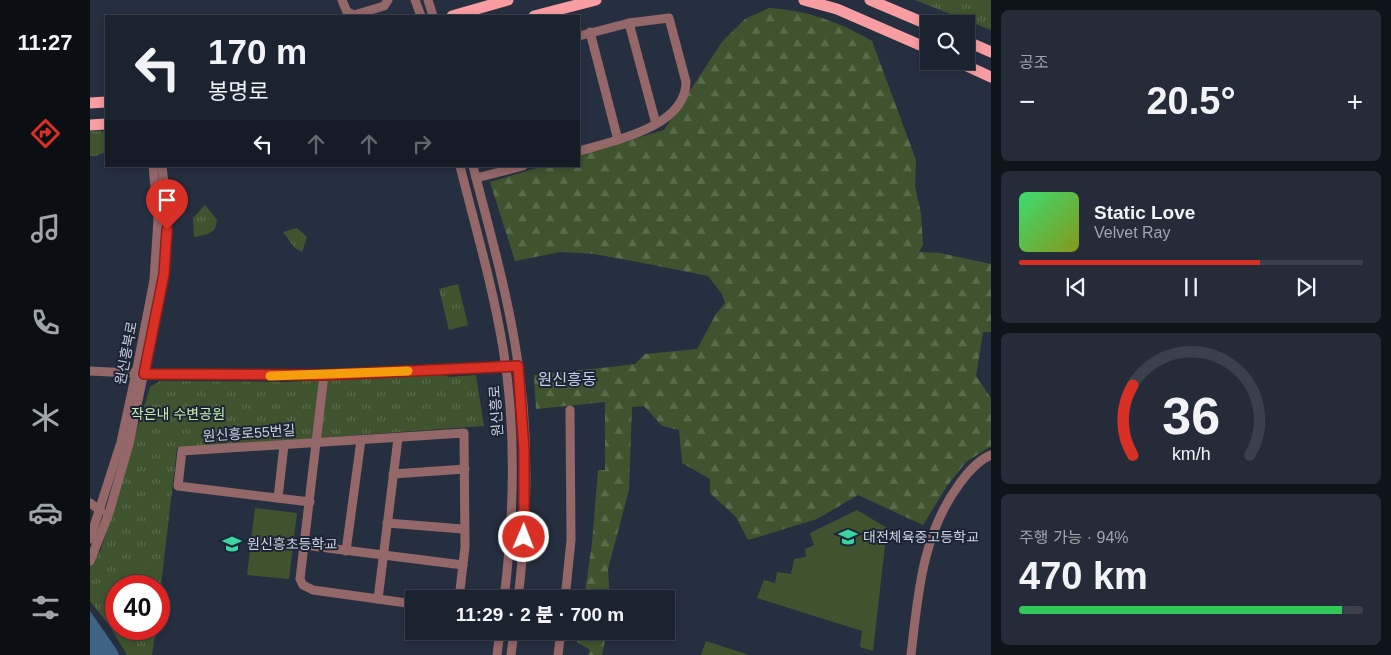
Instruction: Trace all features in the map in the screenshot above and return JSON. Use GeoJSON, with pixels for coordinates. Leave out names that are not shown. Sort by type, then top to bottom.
{"type":"FeatureCollection","features":[{"type":"Feature","properties":{"kind":"main road"},"geometry":{"type":"LineString","coordinates":[[456,15],[508,0]]}},
{"type":"Feature","properties":{"kind":"main road"},"geometry":{"type":"LineString","coordinates":[[538,15],[596,0]]}},
{"type":"Feature","properties":{"kind":"main road"},"geometry":{"type":"LineString","coordinates":[[804,0],[852,16],[920,45]]}},
{"type":"Feature","properties":{"kind":"main road"},"geometry":{"type":"LineString","coordinates":[[870,0],[920,21]]}},
{"type":"Feature","properties":{"kind":"main road"},"geometry":{"type":"LineString","coordinates":[[975,45],[991,52]]}},
{"type":"Feature","properties":{"kind":"main road"},"geometry":{"type":"LineString","coordinates":[[975,70],[991,77]]}},
{"type":"Feature","properties":{"kind":"main road"},"geometry":{"type":"LineString","coordinates":[[90,103],[105,102]]}},
{"type":"Feature","properties":{"kind":"main road"},"geometry":{"type":"LineString","coordinates":[[90,126],[105,124]]}},
{"type":"Feature","properties":{"kind":"street"},"geometry":{"type":"LineString","coordinates":[[342,0],[347,12],[354,15],[384,6],[388,0]]}},
{"type":"Feature","properties":{"kind":"street"},"geometry":{"type":"LineString","coordinates":[[415,0],[421,15]]}},
{"type":"Feature","properties":{"kind":"street"},"geometry":{"type":"LineString","coordinates":[[428,0],[433,15]]}},
{"type":"Feature","properties":{"kind":"street"},"geometry":{"type":"LineString","coordinates":[[580,36],[629,24],[669,18],[686,82],[686,91],[668,116],[656,124],[618,140],[580,150]]}},
{"type":"Feature","properties":{"kind":"street"},"geometry":{"type":"LineString","coordinates":[[629,24],[656,124]]}},
{"type":"Feature","properties":{"kind":"street"},"geometry":{"type":"LineString","coordinates":[[590,32],[618,140]]}},
{"type":"Feature","properties":{"kind":"street","name":"원신흥북로"},"geometry":{"type":"LineString","coordinates":[[90,561],[109,513],[127,451],[140,374],[154,280],[158,219],[153,167]]}},
{"type":"Feature","properties":{"kind":"street","name":"원신흥북로"},"geometry":{"type":"LineString","coordinates":[[90,539],[101,511],[140,374],[164,274],[168,218],[162,167]]}},
{"type":"Feature","properties":{"kind":"street","name":"원신흥로"},"geometry":{"type":"LineString","coordinates":[[460,167],[496,311],[506,367],[513,470],[510,542],[505,590]]}},
{"type":"Feature","properties":{"kind":"street","name":"원신흥로"},"geometry":{"type":"LineString","coordinates":[[473,167],[503,288],[518,366],[525,476],[524,537],[519,590]]}},
{"type":"Feature","properties":{"kind":"street"},"geometry":{"type":"LineString","coordinates":[[476,178],[502,169],[516,167]]}},
{"type":"Feature","properties":{"kind":"street"},"geometry":{"type":"LineString","coordinates":[[90,370],[140,374],[324,375],[518,366]]}},
{"type":"Feature","properties":{"kind":"street"},"geometry":{"type":"LineString","coordinates":[[324,375],[318,442],[300,579],[307,588],[405,603]]}},
{"type":"Feature","properties":{"kind":"street"},"geometry":{"type":"LineString","coordinates":[[566,590],[570,540],[570,410]]}},
{"type":"Feature","properties":{"kind":"street","name":"원신흥로55번길"},"geometry":{"type":"LineString","coordinates":[[278,498],[178,486],[182,451],[464,433],[463,565],[460,590]]}},
{"type":"Feature","properties":{"kind":"street"},"geometry":{"type":"LineString","coordinates":[[378,599],[398,438]]}},
{"type":"Feature","properties":{"kind":"street"},"geometry":{"type":"LineString","coordinates":[[346,551],[361,440]]}},
{"type":"Feature","properties":{"kind":"street"},"geometry":{"type":"LineString","coordinates":[[284,445],[278,498],[310,502]]}},
{"type":"Feature","properties":{"kind":"street"},"geometry":{"type":"LineString","coordinates":[[911,655],[918,590],[931,537],[953,492],[972,469],[984,458],[991,455]]}},
{"type":"Feature","properties":{"kind":"street"},"geometry":{"type":"LineString","coordinates":[[393,474],[465,469]]}},
{"type":"Feature","properties":{"kind":"street"},"geometry":{"type":"LineString","coordinates":[[90,503],[101,511]]}},
{"type":"Feature","properties":{"kind":"street"},"geometry":{"type":"LineString","coordinates":[[387,523],[463,529]]}},
{"type":"Feature","properties":{"kind":"street"},"geometry":{"type":"LineString","coordinates":[[304,546],[463,565]]}},
{"type":"Feature","properties":{"kind":"street"},"geometry":{"type":"LineString","coordinates":[[497,655],[499,640]]}},
{"type":"Feature","properties":{"kind":"street"},"geometry":{"type":"LineString","coordinates":[[511,655],[513,640]]}},
{"type":"Feature","properties":{"kind":"street"},"geometry":{"type":"LineString","coordinates":[[558,655],[560,640]]}},
{"type":"Feature","properties":{"kind":"green space"},"geometry":{"type":"Polygon","coordinates":[[[915,0],[991,0],[991,30],[975,24],[975,15],[953,15],[915,0]]]}},
{"type":"Feature","properties":{"kind":"green space"},"geometry":{"type":"Polygon","coordinates":[[[769,8],[796,11],[822,18],[848,28],[872,41],[916,160],[915,186],[921,214],[923,245],[919,252],[940,253],[991,264],[991,332],[983,332],[976,376],[991,398],[991,446],[966,462],[947,486],[923,525],[858,495],[817,519],[748,540],[736,517],[710,493],[710,479],[682,463],[679,430],[662,426],[644,406],[632,407],[629,490],[608,569],[609,590],[585,590],[592,543],[598,470],[605,470],[605,402],[536,409],[534,375],[635,364],[645,354],[697,349],[716,314],[725,303],[722,294],[708,276],[638,262],[594,254],[560,252],[515,261],[490,182],[540,167],[580,167],[580,155],[664,130],[722,42],[745,19],[769,8]]]}},
{"type":"Feature","properties":{"kind":"green space"},"geometry":{"type":"Polygon","coordinates":[[[90,131],[105,131],[105,152],[90,156],[90,131]]]}},
{"type":"Feature","properties":{"kind":"green space"},"geometry":{"type":"Polygon","coordinates":[[[205,205],[217,220],[215,229],[208,234],[194,237],[193,218],[205,205]]]}},
{"type":"Feature","properties":{"kind":"green space"},"geometry":{"type":"Polygon","coordinates":[[[297,228],[307,237],[302,252],[294,247],[283,232],[297,228]]]}},
{"type":"Feature","properties":{"kind":"green space"},"geometry":{"type":"Polygon","coordinates":[[[458,284],[468,325],[449,330],[439,289],[458,284]]]}},
{"type":"Feature","properties":{"kind":"green space","name":"작은내 수변공원"},"geometry":{"type":"Polygon","coordinates":[[[440,374],[449,377],[476,375],[484,426],[177,448],[162,575],[105,575],[105,620],[90,601],[90,548],[100,552],[150,387],[160,381],[286,382],[440,374]]]}},
{"type":"Feature","properties":{"kind":"green space"},"geometry":{"type":"Polygon","coordinates":[[[255,508],[297,513],[289,579],[247,575],[255,508]]]}},
{"type":"Feature","properties":{"kind":"green space"},"geometry":{"type":"Polygon","coordinates":[[[857,510],[887,528],[873,651],[860,647],[862,631],[757,598],[764,580],[775,583],[777,572],[791,574],[794,559],[806,557],[805,549],[814,545],[810,533],[857,510]]]}},
{"type":"Feature","properties":{"kind":"green space"},"geometry":{"type":"Polygon","coordinates":[[[132,565],[135,565],[144,568],[150,575],[124,575],[124,572],[132,565]]]}},
{"type":"Feature","properties":{"kind":"green space","name":"작은내 수변공원"},"geometry":{"type":"Polygon","coordinates":[[[118,640],[154,640],[152,655],[127,655],[118,640]]]}},
{"type":"Feature","properties":{"kind":"green space"},"geometry":{"type":"Polygon","coordinates":[[[577,640],[605,640],[602,655],[588,655],[590,650],[577,642],[577,640]]]}},
{"type":"Feature","properties":{"kind":"green space"},"geometry":{"type":"Polygon","coordinates":[[[706,641],[749,655],[701,655],[706,641]]]}},
{"type":"Feature","properties":{"kind":"water"},"geometry":{"type":"Polygon","coordinates":[[[90,611],[105,633],[105,640],[110,640],[119,655],[90,655],[90,611]]]}},
{"type":"Feature","properties":{"kind":"slow traffic"},"geometry":{"type":"LineString","coordinates":[[270,376],[408,371]]}},
{"type":"Feature","properties":{"kind":"place","name":"대전체육중고등학교"},"geometry":{"type":"Point","coordinates":[848,537]}},
{"type":"Feature","properties":{"kind":"place","name":"원신흥초등학교"},"geometry":{"type":"Point","coordinates":[232,544]}},
{"type":"Feature","properties":{"kind":"district","name":"원신흥동"},"geometry":{"type":"Point","coordinates":[567,379]}},
{"type":"Feature","properties":{"kind":"route"},"geometry":{"type":"LineString","coordinates":[[167,230],[164,274],[144,374],[324,375],[518,366],[521,386],[525,476],[524,537]]}}]}
